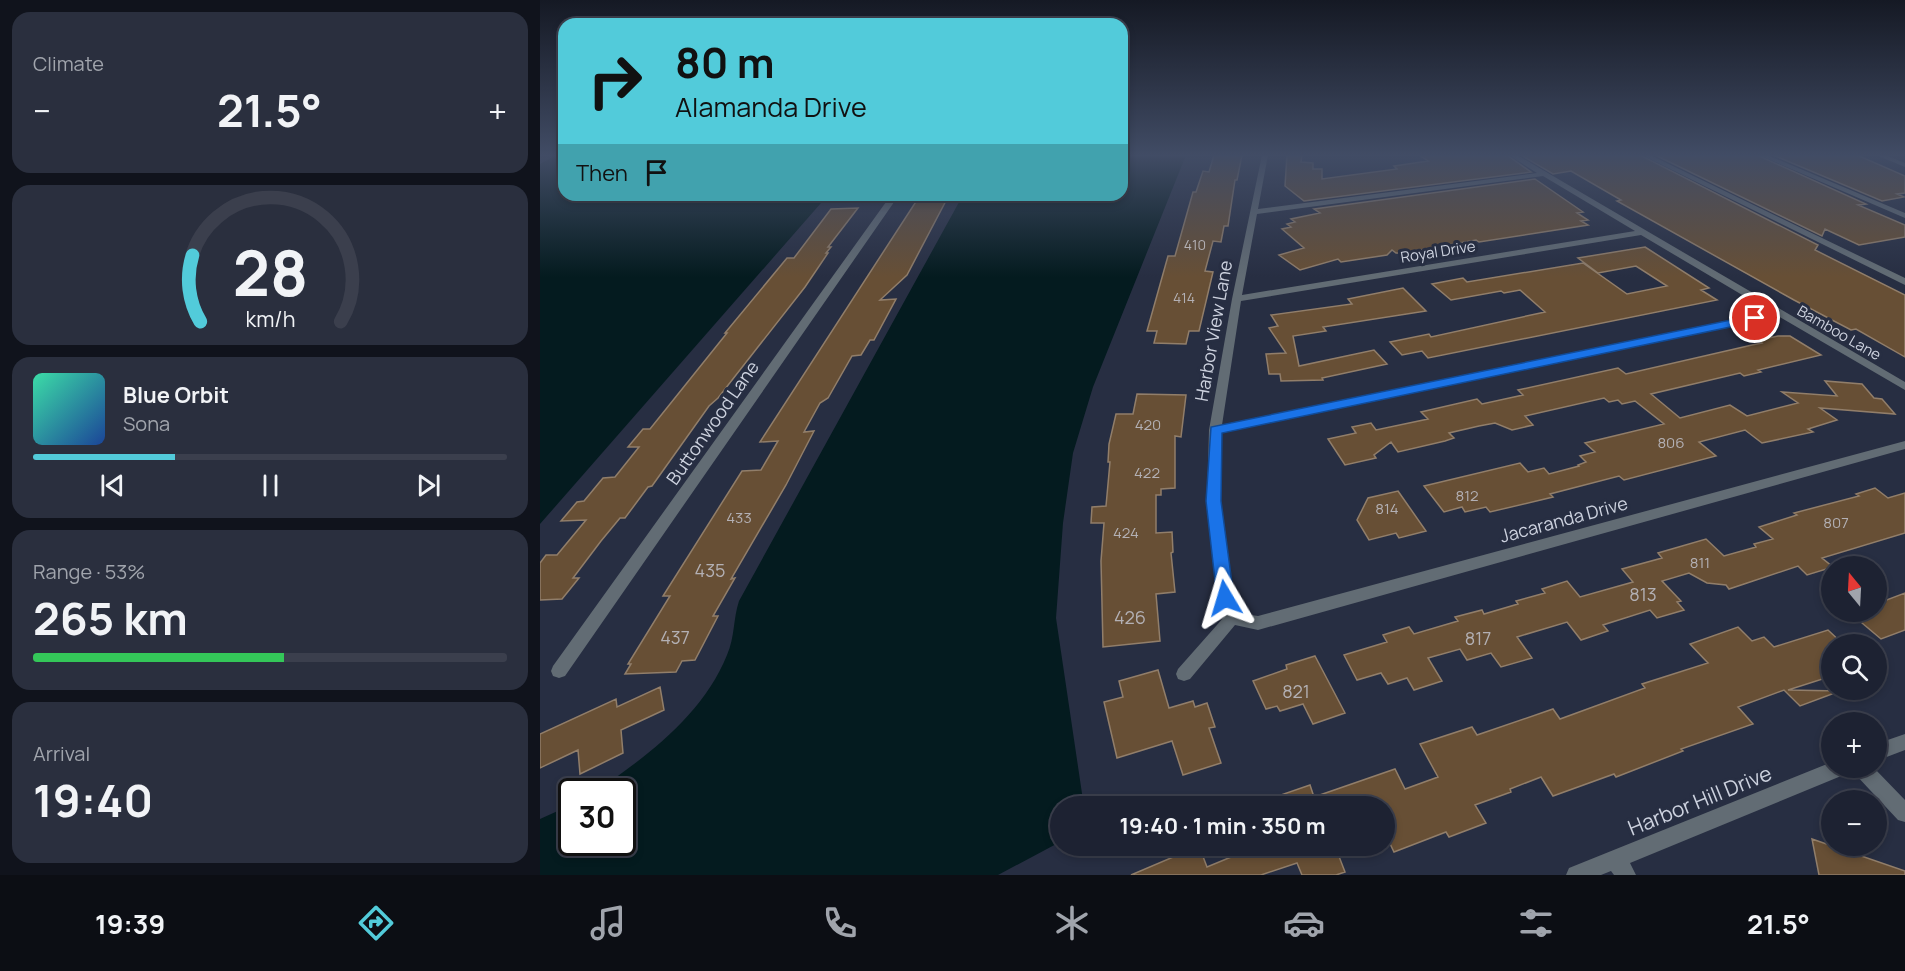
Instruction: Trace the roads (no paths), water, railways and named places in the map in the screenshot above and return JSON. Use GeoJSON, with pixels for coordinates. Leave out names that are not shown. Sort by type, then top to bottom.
{"type":"FeatureCollection","features":[{"type":"Feature","properties":{"kind":"street","name":"Harbor View Lane"},"geometry":{"type":"LineString","coordinates":[[1232,618],[1225,598],[1214,501],[1215,430],[1257,196]]}},
{"type":"Feature","properties":{"kind":"street"},"geometry":{"type":"LineString","coordinates":[[1254,212],[1377,196]]}},
{"type":"Feature","properties":{"kind":"street","name":"Bamboo Lane"},"geometry":{"type":"LineString","coordinates":[[1581,196],[1905,387]]}},
{"type":"Feature","properties":{"kind":"street"},"geometry":{"type":"LineString","coordinates":[[1729,196],[1905,282]]}},
{"type":"Feature","properties":{"kind":"street"},"geometry":{"type":"LineString","coordinates":[[1858,196],[1905,216]]}},
{"type":"Feature","properties":{"kind":"street","name":"Buttonwood Lane"},"geometry":{"type":"LineString","coordinates":[[559,671],[891,201]]}},
{"type":"Feature","properties":{"kind":"street","name":"Royal Drive"},"geometry":{"type":"LineString","coordinates":[[1237,299],[1643,232]]}},
{"type":"Feature","properties":{"kind":"street"},"geometry":{"type":"LineString","coordinates":[[1215,430],[1779,313]]}},
{"type":"Feature","properties":{"kind":"street","name":"Jacaranda Drive"},"geometry":{"type":"LineString","coordinates":[[1232,618],[1258,623],[1905,445]]}},
{"type":"Feature","properties":{"kind":"street"},"geometry":{"type":"LineString","coordinates":[[1184,674],[1232,618]]}},
{"type":"Feature","properties":{"kind":"street"},"geometry":{"type":"LineString","coordinates":[[1887,749],[1905,742]]}},
{"type":"Feature","properties":{"kind":"street","name":"Harbor Hill Drive"},"geometry":{"type":"LineString","coordinates":[[1576,875],[1621,867],[1821,777]]}},
{"type":"Feature","properties":{"kind":"street"},"geometry":{"type":"LineString","coordinates":[[1871,778],[1905,813]]}}]}
